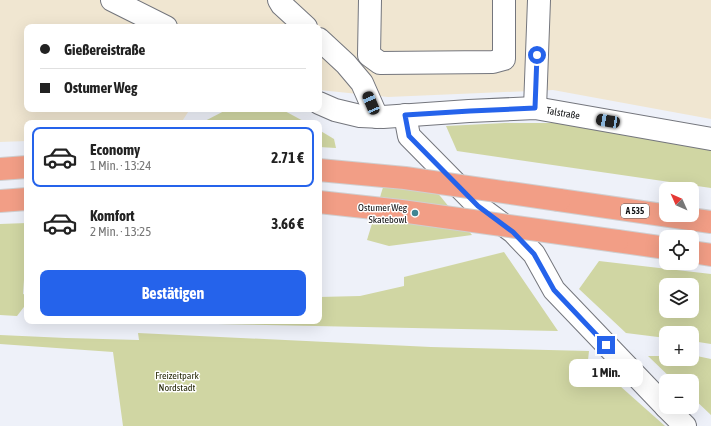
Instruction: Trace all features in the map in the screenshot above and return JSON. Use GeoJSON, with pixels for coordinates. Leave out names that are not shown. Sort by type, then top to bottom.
{"type":"FeatureCollection","features":[{"type":"Feature","properties":{"kind":"highway"},"geometry":{"type":"LineString","coordinates":[[0,169],[24,167]]}},
{"type":"Feature","properties":{"kind":"highway","name":"A 535"},"geometry":{"type":"LineString","coordinates":[[322,170],[405,178],[711,222]]}},
{"type":"Feature","properties":{"kind":"highway"},"geometry":{"type":"LineString","coordinates":[[322,202],[401,210],[659,247]]}},
{"type":"Feature","properties":{"kind":"highway"},"geometry":{"type":"LineString","coordinates":[[699,253],[711,255]]}},
{"type":"Feature","properties":{"kind":"street"},"geometry":{"type":"LineString","coordinates":[[112,0],[160,24]]}},
{"type":"Feature","properties":{"kind":"street"},"geometry":{"type":"LineString","coordinates":[[279,0],[282,5],[303,24]]}},
{"type":"Feature","properties":{"kind":"street"},"geometry":{"type":"LineString","coordinates":[[370,0],[369,55],[380,62],[493,62],[504,59],[504,0]]}},
{"type":"Feature","properties":{"kind":"street"},"geometry":{"type":"LineString","coordinates":[[535,108],[539,0]]}},
{"type":"Feature","properties":{"kind":"street"},"geometry":{"type":"LineString","coordinates":[[322,42],[346,64],[362,83],[377,117]]}},
{"type":"Feature","properties":{"kind":"street","name":"Talstraße"},"geometry":{"type":"LineString","coordinates":[[322,104],[335,110],[360,116],[377,117],[535,108],[711,139]]}},
{"type":"Feature","properties":{"kind":"street"},"geometry":{"type":"LineString","coordinates":[[405,115],[409,136],[478,206],[513,232],[534,254],[554,290],[659,400]]}},
{"type":"Feature","properties":{"kind":"street"},"geometry":{"type":"LineString","coordinates":[[673,414],[685,426]]}},
{"type":"Feature","properties":{"kind":"shaded area"},"geometry":{"type":"Polygon","coordinates":[[[0,0],[711,0],[711,119],[553,90],[388,97],[322,90],[322,24],[24,24],[24,112],[188,112],[183,120],[24,120],[24,141],[0,142],[0,0]]]}},
{"type":"Feature","properties":{"kind":"green space"},"geometry":{"type":"Polygon","coordinates":[[[222,112],[287,112],[301,120],[207,120],[222,112]]]}},
{"type":"Feature","properties":{"kind":"green space"},"geometry":{"type":"Polygon","coordinates":[[[505,123],[566,123],[711,147],[711,188],[699,186],[699,182],[670,182],[457,151],[446,126],[505,123]]]}},
{"type":"Feature","properties":{"kind":"green space"},"geometry":{"type":"Polygon","coordinates":[[[322,132],[334,139],[336,148],[322,147],[322,132]]]}},
{"type":"Feature","properties":{"kind":"green space","name":"Ostumer Weg Skatebowl"},"geometry":{"type":"Polygon","coordinates":[[[384,184],[436,191],[472,235],[389,246],[367,240],[384,184]]]}},
{"type":"Feature","properties":{"kind":"green space"},"geometry":{"type":"Polygon","coordinates":[[[24,223],[24,307],[17,316],[0,315],[0,224],[24,223]]]}},
{"type":"Feature","properties":{"kind":"green space"},"geometry":{"type":"Polygon","coordinates":[[[504,252],[558,331],[215,324],[322,324],[322,297],[360,296],[404,286],[404,277],[504,252]]]}},
{"type":"Feature","properties":{"kind":"green space"},"geometry":{"type":"Polygon","coordinates":[[[599,261],[659,268],[659,270],[677,270],[711,274],[711,344],[699,342],[699,326],[659,326],[659,337],[626,333],[579,289],[599,261]]]}},
{"type":"Feature","properties":{"kind":"green space","name":"Freizeitpark Nordstadt"},"geometry":{"type":"Polygon","coordinates":[[[138,333],[431,347],[589,351],[586,378],[611,378],[665,426],[123,426],[113,352],[0,344],[0,335],[139,340],[138,333]]]}},
{"type":"Feature","properties":{"kind":"green space"},"geometry":{"type":"Polygon","coordinates":[[[648,356],[659,356],[659,366],[699,366],[699,356],[711,359],[711,415],[699,404],[699,374],[667,374],[648,356]]]}},
{"type":"Feature","properties":{"kind":"place","name":"Ostumer Weg Skatebowl"},"geometry":{"type":"Point","coordinates":[415,213]}},
{"type":"Feature","properties":{"kind":"route"},"geometry":{"type":"LineString","coordinates":[[537,55],[535,108],[405,115],[409,136],[478,206],[513,232],[534,254],[554,290],[606,345]]}}]}
